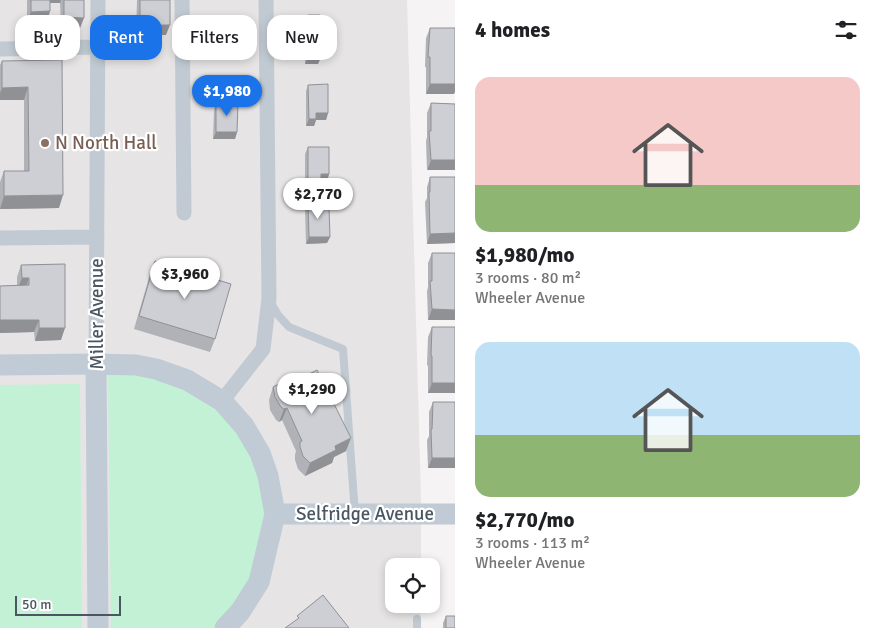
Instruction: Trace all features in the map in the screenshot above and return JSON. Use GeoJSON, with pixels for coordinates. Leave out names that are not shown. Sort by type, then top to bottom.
{"type":"FeatureCollection","features":[{"type":"Feature","properties":{"kind":"street","name":"Miller Avenue"},"geometry":{"type":"LineString","coordinates":[[98,0],[98,15]]}},
{"type":"Feature","properties":{"kind":"street"},"geometry":{"type":"LineString","coordinates":[[182,0],[184,213]]}},
{"type":"Feature","properties":{"kind":"street"},"geometry":{"type":"LineString","coordinates":[[222,401],[263,349],[269,299],[266,0]]}},
{"type":"Feature","properties":{"kind":"street"},"geometry":{"type":"LineString","coordinates":[[0,49],[90,47]]}},
{"type":"Feature","properties":{"kind":"street","name":"Miller Avenue"},"geometry":{"type":"LineString","coordinates":[[98,60],[96,364],[98,628]]}},
{"type":"Feature","properties":{"kind":"street"},"geometry":{"type":"LineString","coordinates":[[0,238],[97,237]]}},
{"type":"Feature","properties":{"kind":"street"},"geometry":{"type":"LineString","coordinates":[[0,366],[96,364],[156,369],[187,380],[222,401],[244,426],[260,453],[268,476],[275,514],[259,582],[240,612],[224,628]]}},
{"type":"Feature","properties":{"kind":"street","name":"Selfridge Avenue"},"geometry":{"type":"LineString","coordinates":[[275,514],[455,514]]}},
{"type":"Feature","properties":{"kind":"lane"},"geometry":{"type":"LineString","coordinates":[[269,299],[278,316],[289,327],[343,349],[355,514]]}},
{"type":"Feature","properties":{"kind":"lane"},"geometry":{"type":"LineString","coordinates":[[417,619],[418,628]]}},
{"type":"Feature","properties":{"kind":"shaded area"},"geometry":{"type":"Polygon","coordinates":[[[0,0],[407,0],[421,558],[385,558],[385,613],[421,613],[420,628],[0,628],[0,0]]]}},
{"type":"Feature","properties":{"kind":"green space"},"geometry":{"type":"Polygon","coordinates":[[[108,373],[146,374],[193,390],[225,413],[253,457],[268,518],[260,559],[242,598],[216,628],[111,628],[108,373]]]}},
{"type":"Feature","properties":{"kind":"green space"},"geometry":{"type":"Polygon","coordinates":[[[80,384],[82,628],[0,628],[0,385],[80,384]]]}},
{"type":"Feature","properties":{"kind":"building"},"geometry":{"type":"Polygon","coordinates":[[[31,0],[50,0],[50,11],[31,12],[31,0]]]}},
{"type":"Feature","properties":{"kind":"building"},"geometry":{"type":"Polygon","coordinates":[[[64,0],[84,0],[84,18],[80,18],[80,15],[64,15],[64,0]]]}},
{"type":"Feature","properties":{"kind":"building"},"geometry":{"type":"Polygon","coordinates":[[[140,0],[170,0],[170,25],[162,25],[162,15],[140,15],[140,0]]]}},
{"type":"Feature","properties":{"kind":"building"},"geometry":{"type":"Polygon","coordinates":[[[430,28],[455,28],[455,84],[430,84],[430,57],[428,57],[430,28]]]}},
{"type":"Feature","properties":{"kind":"building"},"geometry":{"type":"Polygon","coordinates":[[[62,60],[63,195],[4,196],[4,171],[29,171],[28,87],[2,88],[2,61],[62,60]]]}},
{"type":"Feature","properties":{"kind":"building"},"geometry":{"type":"Polygon","coordinates":[[[328,84],[328,113],[316,113],[316,119],[309,119],[308,85],[328,84]]]}},
{"type":"Feature","properties":{"kind":"building"},"geometry":{"type":"Polygon","coordinates":[[[216,103],[238,103],[237,132],[216,132],[216,103]]]}},
{"type":"Feature","properties":{"kind":"building"},"geometry":{"type":"Polygon","coordinates":[[[431,103],[455,104],[455,160],[431,160],[429,131],[431,131],[431,103]]]}},
{"type":"Feature","properties":{"kind":"building"},"geometry":{"type":"Polygon","coordinates":[[[308,147],[329,147],[329,174],[321,174],[321,182],[308,182],[308,147]]]}},
{"type":"Feature","properties":{"kind":"building"},"geometry":{"type":"Polygon","coordinates":[[[430,177],[455,177],[455,233],[430,234],[430,177]]]}},
{"type":"Feature","properties":{"kind":"building"},"geometry":{"type":"Polygon","coordinates":[[[308,201],[321,201],[321,209],[329,209],[330,237],[309,237],[308,201]]]}},
{"type":"Feature","properties":{"kind":"building"},"geometry":{"type":"Polygon","coordinates":[[[432,253],[455,253],[455,310],[432,309],[430,281],[432,281],[432,253]]]}},
{"type":"Feature","properties":{"kind":"building"},"geometry":{"type":"Polygon","coordinates":[[[155,261],[231,284],[215,339],[139,316],[155,261]]]}},
{"type":"Feature","properties":{"kind":"building"},"geometry":{"type":"Polygon","coordinates":[[[65,264],[65,328],[39,328],[39,320],[0,320],[0,286],[29,285],[29,278],[22,278],[21,265],[65,264]]]}},
{"type":"Feature","properties":{"kind":"building"},"geometry":{"type":"Polygon","coordinates":[[[432,327],[455,327],[455,383],[432,383],[432,327]]]}},
{"type":"Feature","properties":{"kind":"building"},"geometry":{"type":"Polygon","coordinates":[[[317,370],[324,384],[321,386],[329,401],[332,400],[351,438],[335,446],[336,450],[310,463],[303,456],[300,447],[300,442],[302,441],[287,408],[281,407],[275,397],[273,387],[299,374],[301,378],[317,370]]]}},
{"type":"Feature","properties":{"kind":"building"},"geometry":{"type":"Polygon","coordinates":[[[433,402],[455,402],[455,458],[432,458],[433,402]]]}},
{"type":"Feature","properties":{"kind":"building"},"geometry":{"type":"Polygon","coordinates":[[[323,595],[349,628],[285,628],[299,618],[297,616],[323,595]]]}},
{"type":"Feature","properties":{"kind":"building"},"geometry":{"type":"Polygon","coordinates":[[[446,616],[455,616],[455,628],[446,628],[446,616]]]}},
{"type":"Feature","properties":{"kind":"place","name":"N North Hall"},"geometry":{"type":"Point","coordinates":[45,143]}}]}
